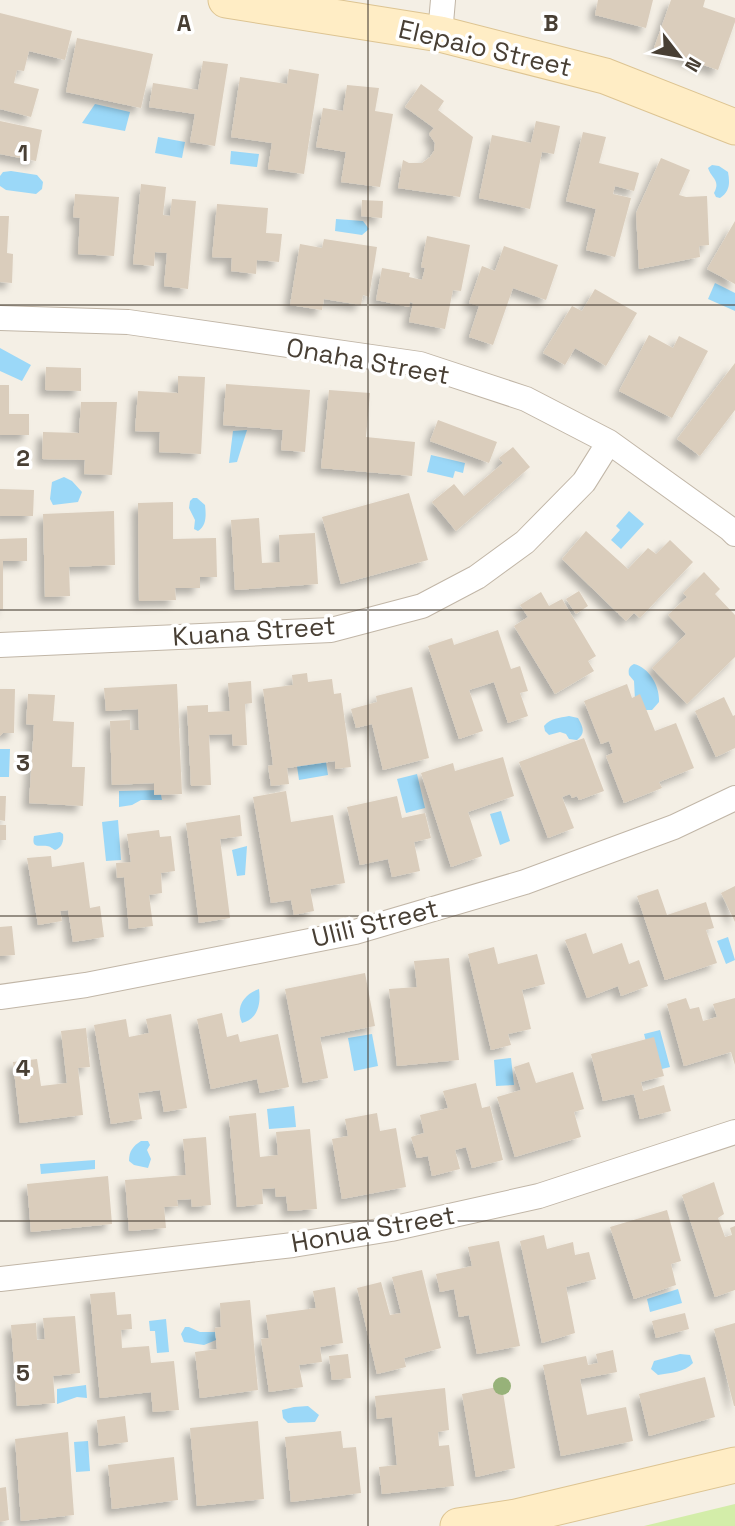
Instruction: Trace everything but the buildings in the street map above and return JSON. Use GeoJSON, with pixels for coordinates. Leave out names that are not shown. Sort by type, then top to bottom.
{"type":"FeatureCollection","features":[{"type":"Feature","properties":{"kind":"street","name":"Elepaio Street"},"geometry":{"type":"LineString","coordinates":[[226,0],[442,17],[735,127]]}},
{"type":"Feature","properties":{"kind":"street","name":"Onaha Street"},"geometry":{"type":"LineString","coordinates":[[0,318],[128,322],[420,365],[526,399],[609,442],[733,528]]}},
{"type":"Feature","properties":{"kind":"street","name":"Kuana Street"},"geometry":{"type":"LineString","coordinates":[[0,645],[331,630],[422,606],[477,577],[525,542],[584,482],[609,442]]}},
{"type":"Feature","properties":{"kind":"street","name":"Ulili Street"},"geometry":{"type":"LineString","coordinates":[[0,996],[86,985],[355,932],[525,882],[674,827],[735,799]]}},
{"type":"Feature","properties":{"kind":"street","name":"Honua Street"},"geometry":{"type":"LineString","coordinates":[[0,1279],[293,1245],[391,1229],[539,1196],[735,1132]]}},
{"type":"Feature","properties":{"kind":"street"},"geometry":{"type":"LineString","coordinates":[[458,1526],[516,1517],[735,1465]]}},
{"type":"Feature","properties":{"kind":"green space"},"geometry":{"type":"Polygon","coordinates":[[[735,1504],[735,1526],[644,1526],[735,1504]]]}},
{"type":"Feature","properties":{"kind":"water"},"geometry":{"type":"Polygon","coordinates":[[[95,104],[130,112],[125,131],[82,123],[95,104]]]}},
{"type":"Feature","properties":{"kind":"water"},"geometry":{"type":"Polygon","coordinates":[[[158,137],[185,142],[182,158],[155,153],[158,137]]]}},
{"type":"Feature","properties":{"kind":"water"},"geometry":{"type":"Polygon","coordinates":[[[231,151],[259,154],[257,167],[230,164],[231,151]]]}},
{"type":"Feature","properties":{"kind":"water"},"geometry":{"type":"Polygon","coordinates":[[[712,165],[728,172],[729,186],[720,198],[714,193],[716,182],[708,168],[712,165]]]}},
{"type":"Feature","properties":{"kind":"water"},"geometry":{"type":"Polygon","coordinates":[[[3,172],[37,175],[43,182],[42,189],[36,194],[6,190],[0,186],[0,176],[3,172]]]}},
{"type":"Feature","properties":{"kind":"water"},"geometry":{"type":"Polygon","coordinates":[[[336,219],[363,221],[369,229],[362,235],[335,231],[336,219]]]}},
{"type":"Feature","properties":{"kind":"water"},"geometry":{"type":"Polygon","coordinates":[[[715,283],[735,293],[735,311],[708,299],[715,283]]]}},
{"type":"Feature","properties":{"kind":"water"},"geometry":{"type":"Polygon","coordinates":[[[0,348],[31,365],[22,381],[0,371],[0,348]]]}},
{"type":"Feature","properties":{"kind":"water"},"geometry":{"type":"Polygon","coordinates":[[[247,430],[237,462],[229,463],[233,431],[247,430]]]}},
{"type":"Feature","properties":{"kind":"water"},"geometry":{"type":"Polygon","coordinates":[[[431,455],[465,463],[463,473],[455,471],[453,478],[427,472],[431,455]]]}},
{"type":"Feature","properties":{"kind":"water"},"geometry":{"type":"Polygon","coordinates":[[[64,477],[82,492],[78,502],[53,505],[50,499],[52,482],[64,477]]]}},
{"type":"Feature","properties":{"kind":"water"},"geometry":{"type":"Polygon","coordinates":[[[193,498],[205,505],[206,516],[198,531],[194,529],[195,520],[189,508],[193,498]]]}},
{"type":"Feature","properties":{"kind":"water"},"geometry":{"type":"Polygon","coordinates":[[[629,511],[644,524],[621,549],[611,540],[620,530],[616,526],[629,511]]]}},
{"type":"Feature","properties":{"kind":"water"},"geometry":{"type":"Polygon","coordinates":[[[634,664],[645,670],[656,684],[659,702],[652,710],[644,710],[635,700],[634,681],[629,675],[630,667],[634,664]]]}},
{"type":"Feature","properties":{"kind":"water"},"geometry":{"type":"Polygon","coordinates":[[[569,716],[578,718],[582,727],[582,735],[577,740],[569,739],[566,734],[560,732],[549,735],[545,731],[544,726],[549,721],[569,716]]]}},
{"type":"Feature","properties":{"kind":"water"},"geometry":{"type":"Polygon","coordinates":[[[0,749],[10,749],[9,777],[0,777],[0,749]]]}},
{"type":"Feature","properties":{"kind":"water"},"geometry":{"type":"Polygon","coordinates":[[[326,762],[328,775],[299,780],[297,766],[326,762]]]}},
{"type":"Feature","properties":{"kind":"water"},"geometry":{"type":"Polygon","coordinates":[[[417,774],[425,808],[406,813],[397,779],[417,774]]]}},
{"type":"Feature","properties":{"kind":"water"},"geometry":{"type":"Polygon","coordinates":[[[160,790],[162,800],[141,800],[119,807],[119,791],[160,790]]]}},
{"type":"Feature","properties":{"kind":"water"},"geometry":{"type":"Polygon","coordinates":[[[501,811],[510,841],[500,845],[490,814],[501,811]]]}},
{"type":"Feature","properties":{"kind":"water"},"geometry":{"type":"Polygon","coordinates":[[[118,820],[121,860],[106,861],[102,822],[118,820]]]}},
{"type":"Feature","properties":{"kind":"water"},"geometry":{"type":"Polygon","coordinates":[[[60,832],[63,839],[61,846],[55,850],[34,843],[34,836],[60,832]]]}},
{"type":"Feature","properties":{"kind":"water"},"geometry":{"type":"Polygon","coordinates":[[[247,846],[245,875],[237,876],[232,850],[247,846]]]}},
{"type":"Feature","properties":{"kind":"water"},"geometry":{"type":"Polygon","coordinates":[[[728,937],[735,960],[726,964],[717,941],[728,937]]]}},
{"type":"Feature","properties":{"kind":"water"},"geometry":{"type":"Polygon","coordinates":[[[259,989],[255,1014],[242,1023],[242,1002],[249,994],[259,989]]]}},
{"type":"Feature","properties":{"kind":"water"},"geometry":{"type":"Polygon","coordinates":[[[660,1030],[670,1067],[654,1071],[644,1034],[660,1030]]]}},
{"type":"Feature","properties":{"kind":"water"},"geometry":{"type":"Polygon","coordinates":[[[372,1034],[378,1066],[354,1071],[348,1038],[372,1034]]]}},
{"type":"Feature","properties":{"kind":"water"},"geometry":{"type":"Polygon","coordinates":[[[511,1058],[514,1085],[496,1086],[494,1060],[511,1058]]]}},
{"type":"Feature","properties":{"kind":"water"},"geometry":{"type":"Polygon","coordinates":[[[294,1106],[296,1127],[269,1129],[267,1109],[294,1106]]]}},
{"type":"Feature","properties":{"kind":"water"},"geometry":{"type":"Polygon","coordinates":[[[141,1141],[148,1141],[150,1145],[147,1150],[151,1159],[148,1168],[129,1161],[132,1149],[141,1141]]]}},
{"type":"Feature","properties":{"kind":"water"},"geometry":{"type":"Polygon","coordinates":[[[95,1160],[95,1169],[41,1174],[40,1164],[95,1160]]]}},
{"type":"Feature","properties":{"kind":"water"},"geometry":{"type":"Polygon","coordinates":[[[678,1289],[682,1303],[650,1312],[647,1299],[678,1289]]]}},
{"type":"Feature","properties":{"kind":"water"},"geometry":{"type":"Polygon","coordinates":[[[166,1319],[169,1352],[157,1353],[155,1331],[150,1331],[149,1321],[166,1319]]]}},
{"type":"Feature","properties":{"kind":"water"},"geometry":{"type":"Polygon","coordinates":[[[185,1327],[200,1332],[215,1332],[216,1340],[204,1345],[184,1342],[181,1334],[185,1327]]]}},
{"type":"Feature","properties":{"kind":"water"},"geometry":{"type":"Polygon","coordinates":[[[680,1354],[690,1355],[693,1363],[682,1370],[658,1375],[651,1369],[654,1361],[680,1354]]]}},
{"type":"Feature","properties":{"kind":"water"},"geometry":{"type":"Polygon","coordinates":[[[86,1385],[87,1398],[77,1397],[57,1404],[57,1389],[86,1385]]]}},
{"type":"Feature","properties":{"kind":"water"},"geometry":{"type":"Polygon","coordinates":[[[308,1406],[319,1415],[315,1422],[288,1423],[283,1418],[282,1410],[308,1406]]]}},
{"type":"Feature","properties":{"kind":"water"},"geometry":{"type":"Polygon","coordinates":[[[88,1441],[90,1471],[76,1472],[74,1442],[88,1441]]]}}]}
